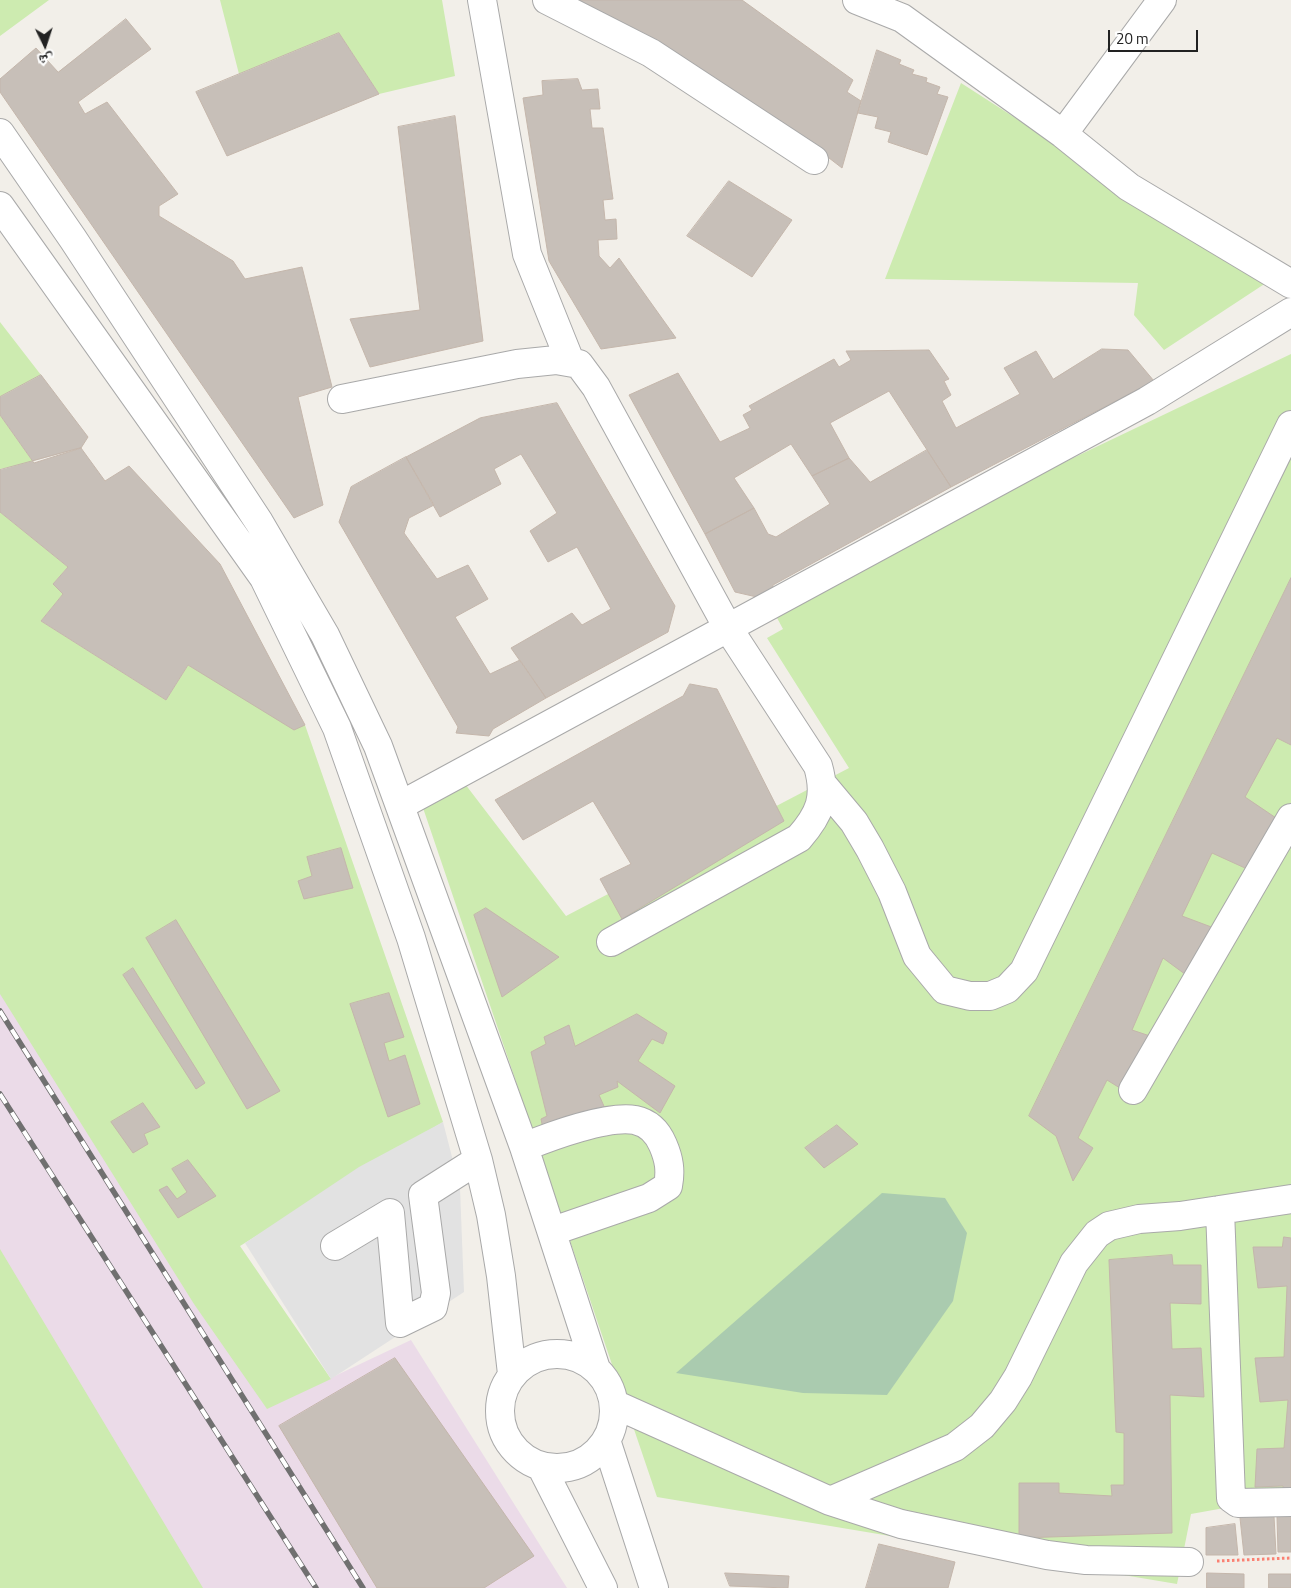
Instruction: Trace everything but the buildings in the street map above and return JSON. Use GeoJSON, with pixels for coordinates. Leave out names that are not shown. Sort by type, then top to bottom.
{"type":"FeatureCollection","features":[{"type":"Feature","properties":{"kind":"street"},"geometry":{"type":"LineString","coordinates":[[482,0],[527,254],[570,361]]}},
{"type":"Feature","properties":{"kind":"street"},"geometry":{"type":"LineString","coordinates":[[547,0],[651,53],[814,160]]}},
{"type":"Feature","properties":{"kind":"street"},"geometry":{"type":"LineString","coordinates":[[857,0],[898,9],[1063,134],[1129,187],[1290,282]]}},
{"type":"Feature","properties":{"kind":"street"},"geometry":{"type":"LineString","coordinates":[[1063,134],[1162,0]]}},
{"type":"Feature","properties":{"kind":"street"},"geometry":{"type":"LineString","coordinates":[[0,133],[158,368],[287,569],[325,635],[359,703],[401,805],[524,1146],[596,1369]]}},
{"type":"Feature","properties":{"kind":"street"},"geometry":{"type":"LineString","coordinates":[[0,206],[212,501],[264,578],[337,728],[369,814],[411,938],[478,1160],[500,1268],[512,1374]]}},
{"type":"Feature","properties":{"kind":"street"},"geometry":{"type":"LineString","coordinates":[[401,805],[1148,401],[1291,312]]}},
{"type":"Feature","properties":{"kind":"street"},"geometry":{"type":"LineString","coordinates":[[342,399],[517,364],[570,361],[579,364],[591,377],[728,628],[818,766],[823,785],[820,805],[815,818],[800,838],[611,942]]}},
{"type":"Feature","properties":{"kind":"street"},"geometry":{"type":"LineString","coordinates":[[823,785],[854,822],[870,849],[892,892],[917,956],[927,971],[945,990],[970,996],[990,996],[1007,989],[1024,971],[1291,425]]}},
{"type":"Feature","properties":{"kind":"street"},"geometry":{"type":"LineString","coordinates":[[1133,1090],[1291,818]]}},
{"type":"Feature","properties":{"kind":"street"},"geometry":{"type":"LineString","coordinates":[[524,1146],[552,1136],[608,1122],[635,1120],[651,1127],[668,1156],[671,1173],[668,1186],[649,1198],[553,1231]]}},
{"type":"Feature","properties":{"kind":"street"},"geometry":{"type":"LineString","coordinates":[[335,1246],[423,1195],[478,1160]]}},
{"type":"Feature","properties":{"kind":"street"},"geometry":{"type":"LineString","coordinates":[[390,1213],[400,1323],[433,1307],[436,1293],[423,1195]]}},
{"type":"Feature","properties":{"kind":"street"},"geometry":{"type":"LineString","coordinates":[[830,1501],[955,1446],[982,1426],[1003,1401],[1018,1377],[1074,1263],[1097,1234],[1109,1226],[1139,1219],[1180,1216],[1291,1199]]}},
{"type":"Feature","properties":{"kind":"street"},"geometry":{"type":"LineString","coordinates":[[1220,1210],[1231,1498],[1238,1503],[1291,1502]]}},
{"type":"Feature","properties":{"kind":"street"},"geometry":{"type":"LineString","coordinates":[[566,1355],[585,1361],[596,1369],[608,1385],[614,1404],[613,1422],[606,1440],[585,1461],[561,1468],[541,1466],[515,1451],[501,1426],[499,1406],[502,1392],[512,1374],[521,1366],[538,1357],[566,1355]]}},
{"type":"Feature","properties":{"kind":"street"},"geometry":{"type":"LineString","coordinates":[[614,1404],[830,1501],[901,1524],[1047,1555],[1105,1561],[1189,1562]]}},
{"type":"Feature","properties":{"kind":"street"},"geometry":{"type":"LineString","coordinates":[[606,1440],[654,1588]]}},
{"type":"Feature","properties":{"kind":"street"},"geometry":{"type":"LineString","coordinates":[[541,1466],[603,1588]]}},
{"type":"Feature","properties":{"kind":"path"},"geometry":{"type":"LineString","coordinates":[[1189,1562],[1291,1558]]}},
{"type":"Feature","properties":{"kind":"shaded area"},"geometry":{"type":"Polygon","coordinates":[[[0,990],[267,1408],[411,1340],[567,1588],[202,1588],[0,1257],[0,990]]]}},
{"type":"Feature","properties":{"kind":"shaded area"},"geometry":{"type":"Polygon","coordinates":[[[443,1122],[460,1188],[464,1292],[331,1379],[245,1243],[359,1167],[443,1122]]]}},
{"type":"Feature","properties":{"kind":"green space"},"geometry":{"type":"Polygon","coordinates":[[[0,0],[49,0],[0,36],[0,0]]]}},
{"type":"Feature","properties":{"kind":"green space"},"geometry":{"type":"Polygon","coordinates":[[[220,0],[442,0],[455,76],[379,94],[339,33],[239,74],[220,0]]]}},
{"type":"Feature","properties":{"kind":"green space"},"geometry":{"type":"Polygon","coordinates":[[[961,83],[1269,281],[1164,350],[1134,315],[1138,283],[885,279],[961,83]]]}},
{"type":"Feature","properties":{"kind":"green space"},"geometry":{"type":"Polygon","coordinates":[[[0,322],[41,375],[0,397],[0,322]]]}},
{"type":"Feature","properties":{"kind":"green space"},"geometry":{"type":"Polygon","coordinates":[[[1291,354],[1291,1496],[1191,1514],[1177,1584],[657,1497],[421,802],[462,780],[566,916],[849,768],[767,638],[783,629],[769,603],[1291,354]]]}},
{"type":"Feature","properties":{"kind":"green space"},"geometry":{"type":"Polygon","coordinates":[[[0,415],[34,463],[0,469],[0,415]]]}},
{"type":"Feature","properties":{"kind":"green space"},"geometry":{"type":"Polygon","coordinates":[[[0,512],[68,567],[53,584],[63,594],[41,621],[166,700],[188,665],[305,725],[443,1122],[240,1246],[331,1379],[267,1409],[194,1304],[0,994],[0,512]]]}},
{"type":"Feature","properties":{"kind":"green space"},"geometry":{"type":"Polygon","coordinates":[[[882,1193],[945,1198],[967,1233],[953,1301],[887,1395],[803,1393],[676,1373],[882,1193]]]}},
{"type":"Feature","properties":{"kind":"green space"},"geometry":{"type":"Polygon","coordinates":[[[0,1249],[203,1588],[0,1588],[0,1249]]]}},
{"type":"Feature","properties":{"kind":"railway"},"geometry":{"type":"LineString","coordinates":[[0,1011],[363,1588]]}},
{"type":"Feature","properties":{"kind":"railway"},"geometry":{"type":"LineString","coordinates":[[0,1094],[316,1588]]}}]}
